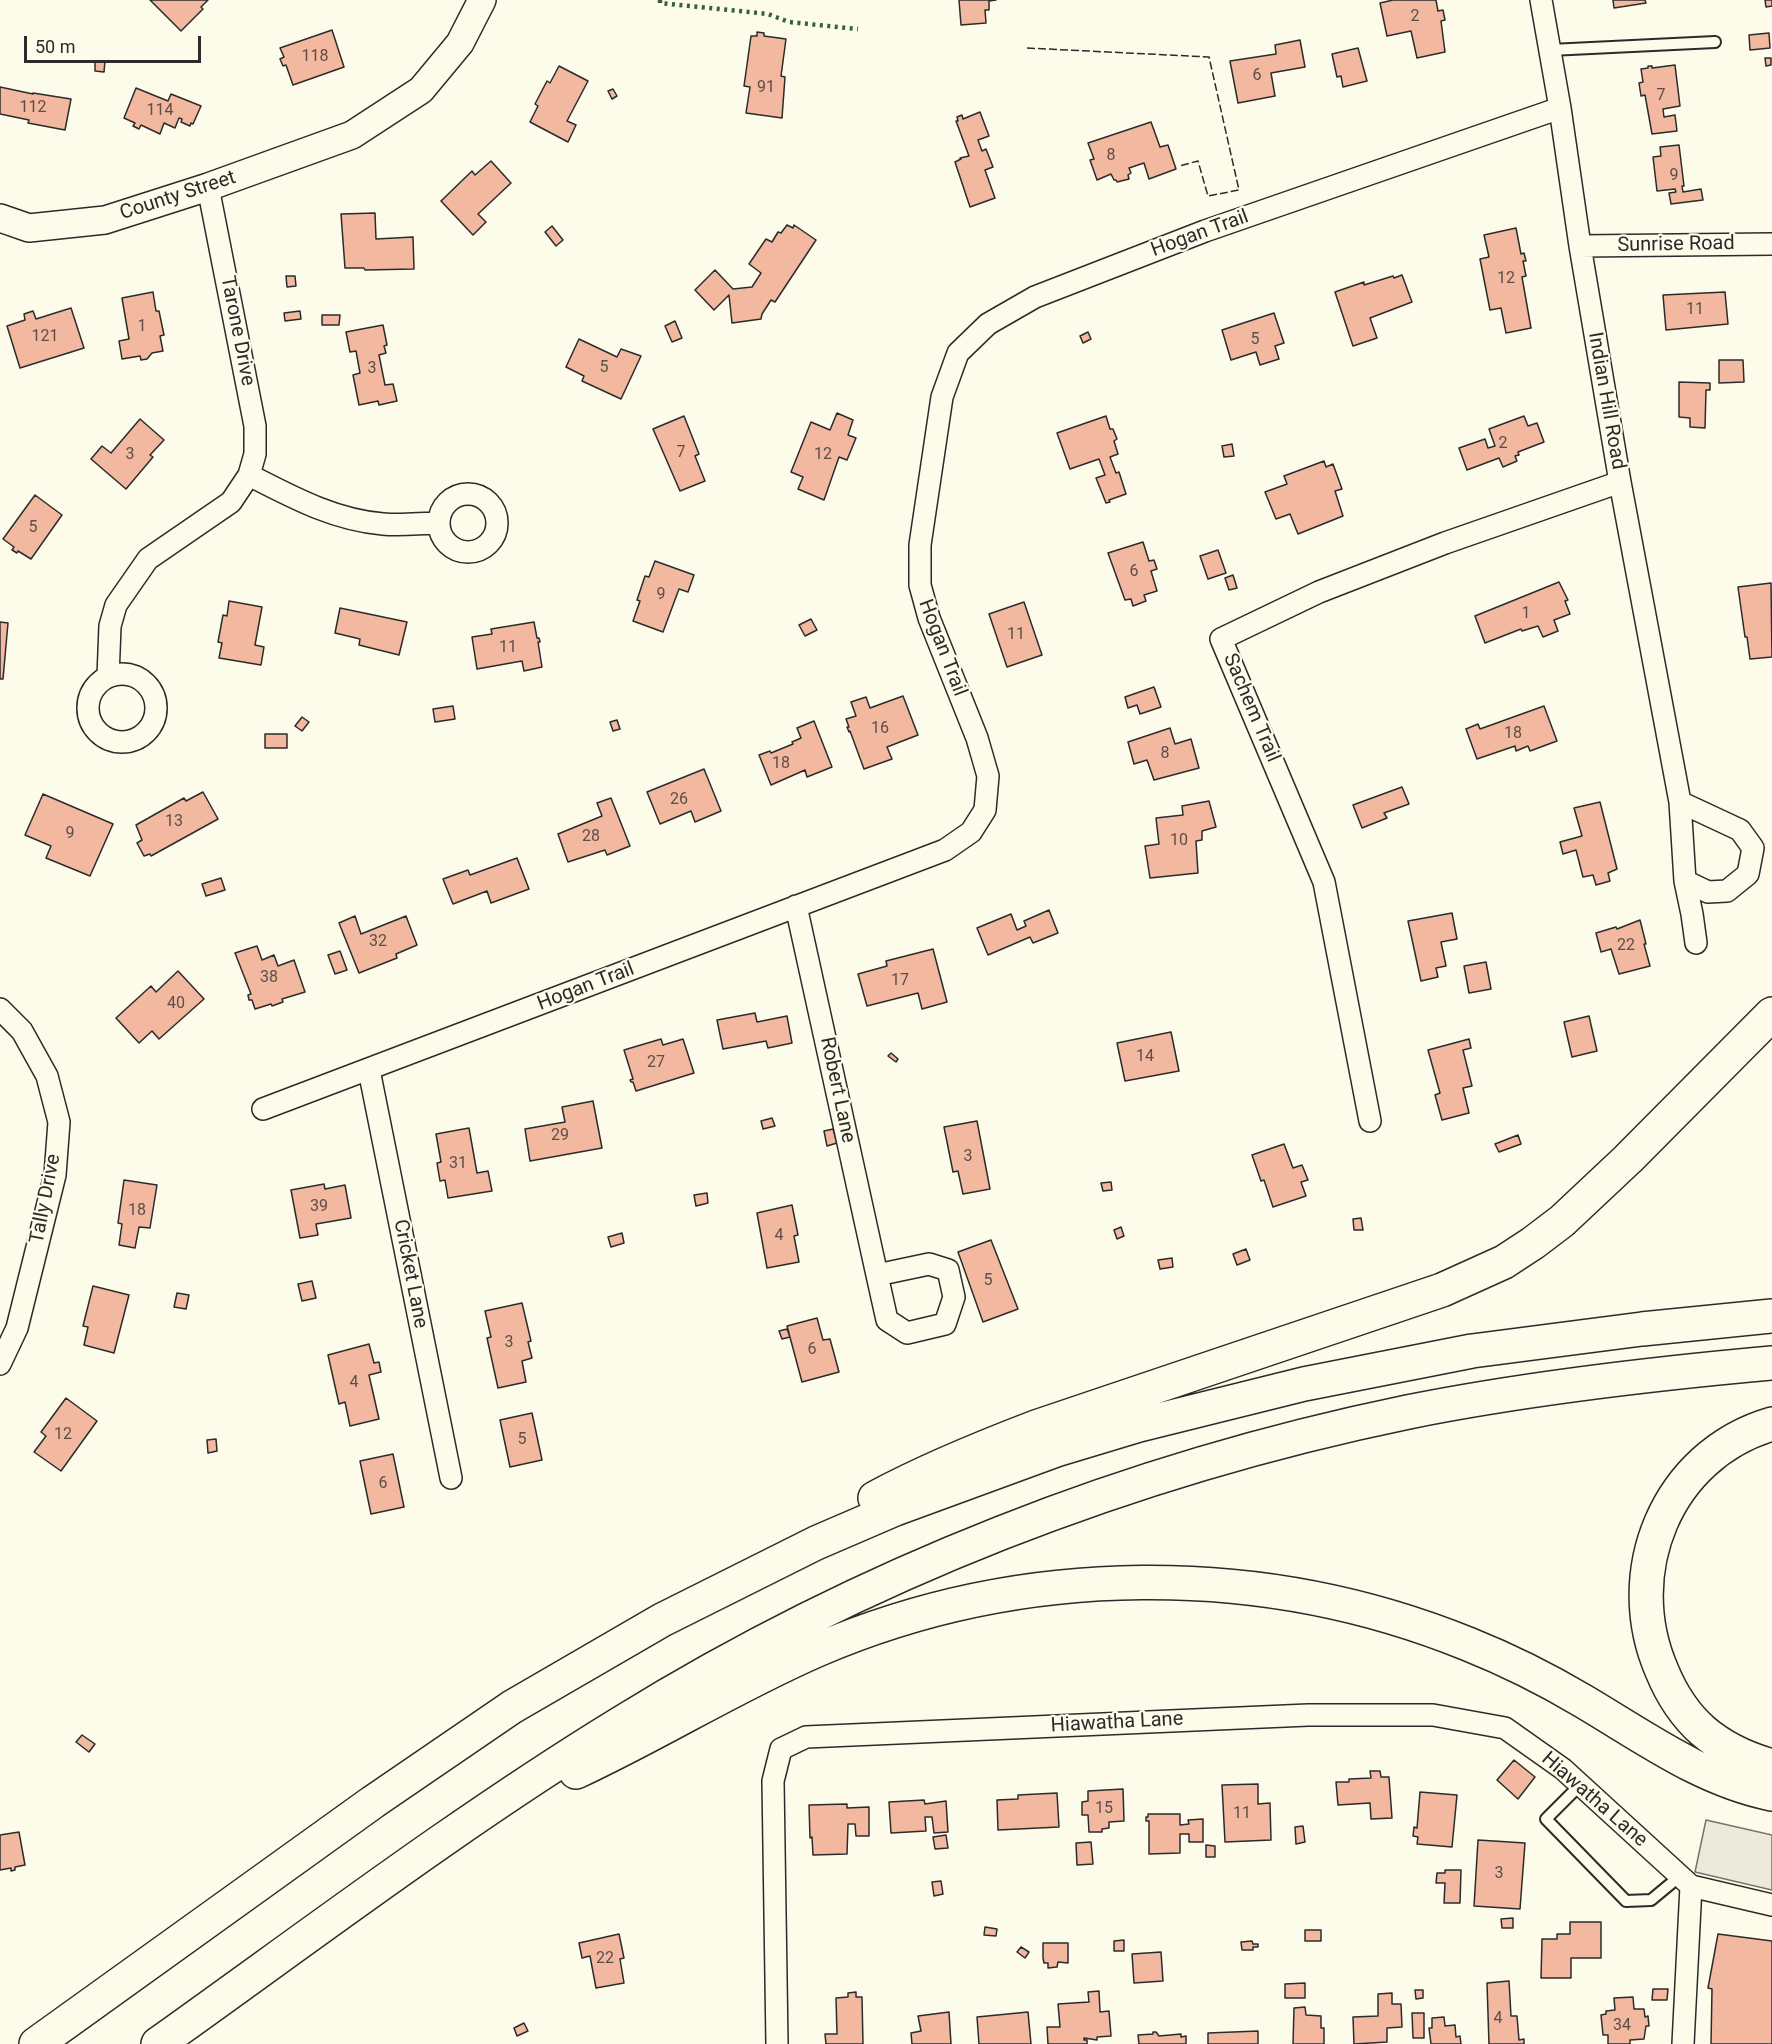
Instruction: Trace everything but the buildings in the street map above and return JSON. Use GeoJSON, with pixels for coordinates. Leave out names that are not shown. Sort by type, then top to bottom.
{"type":"FeatureCollection","features":[{"type":"Feature","properties":{"kind":"highway"},"geometry":{"type":"LineString","coordinates":[[738,1581],[869,1501],[918,1475],[974,1450],[1108,1401],[1442,1290],[1504,1262],[1533,1243],[1591,1195],[1772,1014]]}},
{"type":"Feature","properties":{"kind":"highway"},"geometry":{"type":"LineString","coordinates":[[36,2044],[373,1803],[502,1714],[597,1656],[662,1620],[816,1543],[895,1509],[1056,1450],[1150,1422],[1304,1384],[1472,1351],[1599,1334],[1772,1316]]}},
{"type":"Feature","properties":{"kind":"highway"},"geometry":{"type":"LineString","coordinates":[[158,2044],[481,1814],[624,1721],[771,1638],[846,1600],[1002,1532],[1083,1503],[1244,1452],[1410,1412],[1579,1384],[1772,1363]]}},
{"type":"Feature","properties":{"kind":"highway"},"geometry":{"type":"LineString","coordinates":[[1772,1424],[1741,1437],[1724,1448],[1708,1460],[1679,1492],[1667,1510],[1650,1550],[1645,1594],[1650,1638],[1656,1659],[1676,1698],[1703,1731],[1718,1742],[1736,1753],[1772,1766]]}},
{"type":"Feature","properties":{"kind":"highway"},"geometry":{"type":"LineString","coordinates":[[481,1814],[622,1750],[752,1681],[853,1636],[926,1612],[983,1599],[1058,1587],[1129,1583],[1208,1585],[1275,1591],[1345,1605],[1417,1625],[1468,1644],[1519,1667],[1705,1772],[1742,1787],[1772,1794]]}},
{"type":"Feature","properties":{"kind":"street","name":"County Street"},"geometry":{"type":"LineString","coordinates":[[0,218],[29,228],[105,220],[208,187],[352,135],[421,90],[460,43],[482,0]]}},
{"type":"Feature","properties":{"kind":"street","name":"Indian Hill Road"},"geometry":{"type":"LineString","coordinates":[[1541,0],[1620,482],[1680,801],[1685,881],[1696,943]]}},
{"type":"Feature","properties":{"kind":"street","name":"Hogan Trail"},"geometry":{"type":"LineString","coordinates":[[263,1109],[945,850],[971,832],[985,810],[988,776],[977,738],[929,618],[920,585],[920,545],[942,397],[958,352],[988,324],[1035,297],[1204,231],[1560,108]]}},
{"type":"Feature","properties":{"kind":"street","name":"Tarone Drive"},"geometry":{"type":"LineString","coordinates":[[108,677],[110,626],[116,605],[148,559],[231,502],[249,475],[255,454],[255,426],[208,187]]}},
{"type":"Feature","properties":{"kind":"street","name":"Sunrise Road"},"geometry":{"type":"LineString","coordinates":[[1580,246],[1772,244]]}},
{"type":"Feature","properties":{"kind":"street"},"geometry":{"type":"LineString","coordinates":[[249,475],[305,504],[340,516],[383,524],[439,523]]}},
{"type":"Feature","properties":{"kind":"street","name":"Sachem Trail"},"geometry":{"type":"LineString","coordinates":[[1370,1121],[1324,882],[1221,639],[1319,592],[1445,543],[1620,482]]}},
{"type":"Feature","properties":{"kind":"street"},"geometry":{"type":"LineString","coordinates":[[1680,801],[1740,830],[1753,848],[1748,874],[1727,891],[1708,892],[1685,881]]}},
{"type":"Feature","properties":{"kind":"street","name":"Robert Lane"},"geometry":{"type":"LineString","coordinates":[[796,906],[877,1275]]}},
{"type":"Feature","properties":{"kind":"street","name":"Tally Drive"},"geometry":{"type":"LineString","coordinates":[[0,1009],[22,1031],[47,1076],[58,1122],[55,1175],[17,1328],[0,1364]]}},
{"type":"Feature","properties":{"kind":"street","name":"Cricket Lane"},"geometry":{"type":"LineString","coordinates":[[369,1070],[451,1478]]}},
{"type":"Feature","properties":{"kind":"street","name":"Hiawatha Lane"},"geometry":{"type":"LineString","coordinates":[[777,2044],[773,1781],[781,1749],[806,1737],[1308,1715],[1433,1715],[1505,1728],[1563,1769],[1686,1881]]}},
{"type":"Feature","properties":{"kind":"street"},"geometry":{"type":"LineString","coordinates":[[1683,2044],[1686,1881],[1772,1905]]}},
{"type":"Feature","properties":{"kind":"lane"},"geometry":{"type":"LineString","coordinates":[[1550,50],[1715,42]]}},
{"type":"Feature","properties":{"kind":"lane"},"geometry":{"type":"LineString","coordinates":[[1580,1785],[1546,1820],[1626,1901],[1651,1900],[1686,1881]]}},
{"type":"Feature","properties":{"kind":"shaded area"},"geometry":{"type":"Polygon","coordinates":[[[1706,1820],[1772,1835],[1772,1890],[1695,1872],[1706,1820]]]}},
{"type":"Feature","properties":{"kind":"hedge"},"geometry":{"type":"LineString","coordinates":[[660,0],[660,3],[768,14],[789,22],[858,29]]}},
{"type":"Feature","properties":{"kind":"fence"},"geometry":{"type":"LineString","coordinates":[[1027,48],[1209,57],[1239,190],[1208,196],[1198,161],[1179,166]]}}]}
